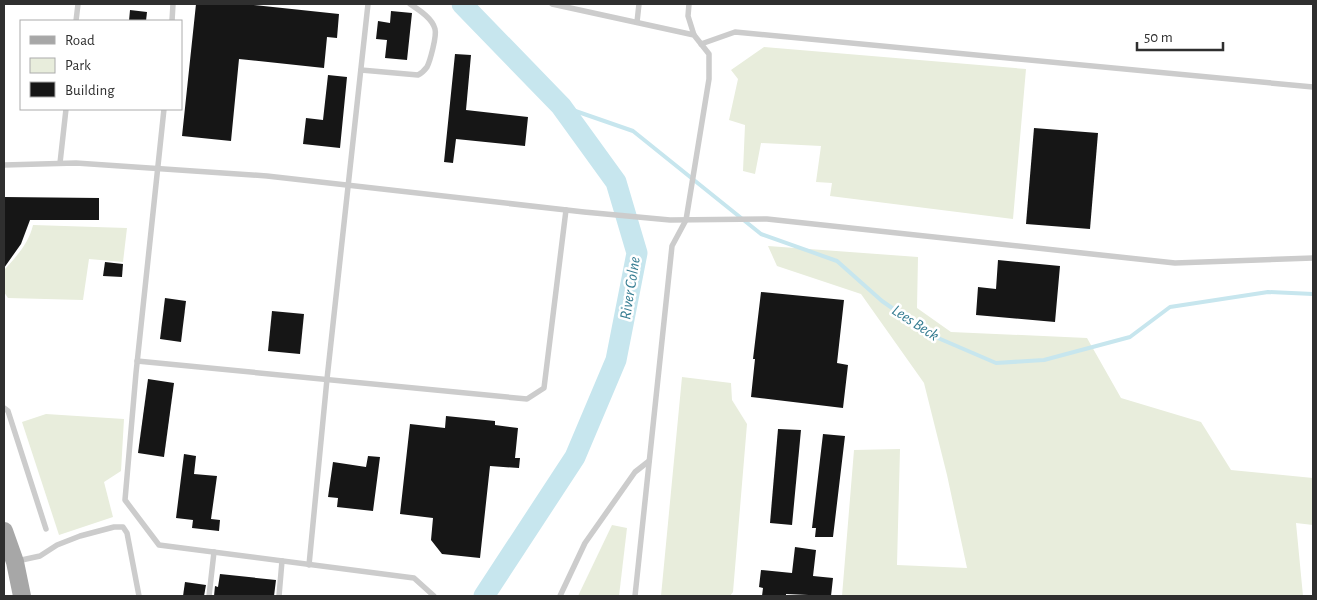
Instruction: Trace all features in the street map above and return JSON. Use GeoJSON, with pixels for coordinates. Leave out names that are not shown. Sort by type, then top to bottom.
{"type":"FeatureCollection","features":[{"type":"Feature","properties":{"kind":"main road"},"geometry":{"type":"LineString","coordinates":[[4,531],[22,596]]}},
{"type":"Feature","properties":{"kind":"lane"},"geometry":{"type":"LineString","coordinates":[[76,20],[78,4]]}},
{"type":"Feature","properties":{"kind":"lane"},"geometry":{"type":"LineString","coordinates":[[172,20],[173,4]]}},
{"type":"Feature","properties":{"kind":"lane"},"geometry":{"type":"LineString","coordinates":[[309,565],[326,379],[368,4]]}},
{"type":"Feature","properties":{"kind":"lane"},"geometry":{"type":"LineString","coordinates":[[361,70],[418,75],[424,72],[435,36],[435,29],[424,14],[410,4]]}},
{"type":"Feature","properties":{"kind":"lane"},"geometry":{"type":"LineString","coordinates":[[552,4],[694,35]]}},
{"type":"Feature","properties":{"kind":"lane"},"geometry":{"type":"LineString","coordinates":[[637,22],[639,4]]}},
{"type":"Feature","properties":{"kind":"lane"},"geometry":{"type":"LineString","coordinates":[[635,596],[672,246],[686,220],[709,79],[709,54],[694,35],[688,16],[689,4]]}},
{"type":"Feature","properties":{"kind":"lane"},"geometry":{"type":"LineString","coordinates":[[701,44],[735,32],[1313,87]]}},
{"type":"Feature","properties":{"kind":"lane"},"geometry":{"type":"LineString","coordinates":[[60,163],[66,110]]}},
{"type":"Feature","properties":{"kind":"lane"},"geometry":{"type":"LineString","coordinates":[[164,110],[137,361],[125,500],[159,545],[414,578],[434,596]]}},
{"type":"Feature","properties":{"kind":"lane"},"geometry":{"type":"LineString","coordinates":[[4,165],[60,163],[267,176],[584,212],[670,220],[768,219],[1175,263],[1313,258]]}},
{"type":"Feature","properties":{"kind":"lane"},"geometry":{"type":"LineString","coordinates":[[137,361],[527,400],[544,388],[566,210]]}},
{"type":"Feature","properties":{"kind":"lane"},"geometry":{"type":"LineString","coordinates":[[4,408],[8,411],[46,529]]}},
{"type":"Feature","properties":{"kind":"lane"},"geometry":{"type":"LineString","coordinates":[[560,596],[585,543],[635,472],[649,462]]}},
{"type":"Feature","properties":{"kind":"lane"},"geometry":{"type":"LineString","coordinates":[[14,562],[40,556],[57,544],[80,536],[114,527],[123,527],[127,533],[139,596]]}},
{"type":"Feature","properties":{"kind":"lane"},"geometry":{"type":"LineString","coordinates":[[210,596],[214,552]]}},
{"type":"Feature","properties":{"kind":"lane"},"geometry":{"type":"LineString","coordinates":[[279,596],[282,561]]}},
{"type":"Feature","properties":{"kind":"green space"},"geometry":{"type":"Polygon","coordinates":[[[764,47],[1026,69],[1013,219],[830,196],[832,183],[816,182],[821,146],[761,143],[755,174],[743,171],[745,125],[729,120],[738,79],[731,70],[764,47]]]}},
{"type":"Feature","properties":{"kind":"green space"},"geometry":{"type":"Polygon","coordinates":[[[33,225],[127,228],[123,262],[89,259],[83,300],[8,298],[4,292],[4,270],[25,244],[33,225]]]}},
{"type":"Feature","properties":{"kind":"green space"},"geometry":{"type":"Polygon","coordinates":[[[768,246],[918,257],[917,308],[951,332],[1087,338],[1121,398],[1201,422],[1231,470],[1313,478],[1313,525],[1296,523],[1303,596],[842,596],[854,450],[900,449],[897,565],[967,568],[947,475],[924,383],[861,294],[777,266],[768,246]]]}},
{"type":"Feature","properties":{"kind":"green space"},"geometry":{"type":"Polygon","coordinates":[[[682,377],[731,383],[732,400],[747,424],[733,592],[730,596],[661,596],[682,377]]]}},
{"type":"Feature","properties":{"kind":"green space"},"geometry":{"type":"Polygon","coordinates":[[[46,414],[124,419],[121,471],[104,482],[113,517],[59,535],[22,422],[46,414]]]}},
{"type":"Feature","properties":{"kind":"green space"},"geometry":{"type":"Polygon","coordinates":[[[612,525],[627,528],[619,596],[578,596],[612,525]]]}},
{"type":"Feature","properties":{"kind":"building"},"geometry":{"type":"Polygon","coordinates":[[[196,4],[245,4],[339,14],[337,38],[327,37],[324,68],[239,59],[231,141],[182,136],[196,4]]]}},
{"type":"Feature","properties":{"kind":"building"},"geometry":{"type":"Polygon","coordinates":[[[130,10],[147,12],[146,20],[129,20],[130,10]]]}},
{"type":"Feature","properties":{"kind":"building"},"geometry":{"type":"Polygon","coordinates":[[[391,11],[412,13],[407,60],[385,58],[387,40],[376,39],[378,21],[390,23],[391,11]]]}},
{"type":"Feature","properties":{"kind":"building"},"geometry":{"type":"Polygon","coordinates":[[[455,54],[471,55],[466,110],[528,117],[525,146],[456,139],[453,163],[444,162],[455,54]]]}},
{"type":"Feature","properties":{"kind":"building"},"geometry":{"type":"Polygon","coordinates":[[[328,75],[347,77],[340,148],[303,144],[306,118],[323,120],[328,75]]]}},
{"type":"Feature","properties":{"kind":"building"},"geometry":{"type":"Polygon","coordinates":[[[1034,128],[1098,133],[1090,229],[1026,224],[1034,128]]]}},
{"type":"Feature","properties":{"kind":"building"},"geometry":{"type":"Polygon","coordinates":[[[4,197],[99,198],[99,220],[30,220],[21,244],[4,268],[4,197]]]}},
{"type":"Feature","properties":{"kind":"building"},"geometry":{"type":"Polygon","coordinates":[[[998,260],[1060,266],[1055,322],[976,315],[978,287],[996,289],[998,260]]]}},
{"type":"Feature","properties":{"kind":"building"},"geometry":{"type":"Polygon","coordinates":[[[105,262],[123,264],[122,277],[103,276],[105,262]]]}},
{"type":"Feature","properties":{"kind":"building"},"geometry":{"type":"Polygon","coordinates":[[[761,292],[844,300],[837,363],[848,365],[843,408],[751,397],[755,359],[753,359],[761,292]]]}},
{"type":"Feature","properties":{"kind":"building"},"geometry":{"type":"Polygon","coordinates":[[[165,298],[186,301],[181,342],[160,339],[165,298]]]}},
{"type":"Feature","properties":{"kind":"building"},"geometry":{"type":"Polygon","coordinates":[[[272,311],[304,314],[300,354],[268,351],[272,311]]]}},
{"type":"Feature","properties":{"kind":"building"},"geometry":{"type":"Polygon","coordinates":[[[148,379],[174,383],[164,457],[138,453],[148,379]]]}},
{"type":"Feature","properties":{"kind":"building"},"geometry":{"type":"Polygon","coordinates":[[[446,416],[495,421],[495,425],[518,428],[515,458],[520,458],[519,468],[490,466],[480,558],[442,554],[431,540],[433,518],[400,514],[410,424],[445,428],[446,416]]]}},
{"type":"Feature","properties":{"kind":"building"},"geometry":{"type":"Polygon","coordinates":[[[778,429],[801,430],[792,525],[770,523],[778,429]]]}},
{"type":"Feature","properties":{"kind":"building"},"geometry":{"type":"Polygon","coordinates":[[[823,434],[845,436],[833,537],[815,537],[816,528],[812,528],[823,434]]]}},
{"type":"Feature","properties":{"kind":"building"},"geometry":{"type":"Polygon","coordinates":[[[184,454],[196,456],[194,474],[217,476],[211,519],[220,520],[219,531],[192,528],[193,520],[176,518],[184,454]]]}},
{"type":"Feature","properties":{"kind":"building"},"geometry":{"type":"Polygon","coordinates":[[[368,456],[380,457],[373,511],[337,507],[338,498],[328,497],[333,462],[366,467],[368,456]]]}},
{"type":"Feature","properties":{"kind":"building"},"geometry":{"type":"Polygon","coordinates":[[[795,547],[816,550],[813,576],[833,578],[831,596],[786,594],[786,596],[762,596],[763,588],[759,587],[761,570],[792,573],[795,547]]]}},
{"type":"Feature","properties":{"kind":"building"},"geometry":{"type":"Polygon","coordinates":[[[220,574],[276,580],[274,596],[214,596],[215,586],[218,587],[220,574]]]}},
{"type":"Feature","properties":{"kind":"building"},"geometry":{"type":"Polygon","coordinates":[[[185,582],[206,585],[204,596],[183,596],[185,582]]]}},
{"type":"Feature","properties":{"kind":"waterway","name":"River Colne"},"geometry":{"type":"LineString","coordinates":[[462,4],[561,106],[616,182],[637,253],[616,360],[575,457],[484,596]]}},
{"type":"Feature","properties":{"kind":"waterway","name":"Lees Beck"},"geometry":{"type":"LineString","coordinates":[[561,106],[633,131],[761,234],[837,261],[882,301],[931,335],[996,363],[1044,360],[1130,337],[1170,307],[1268,292],[1313,294]]}}]}
